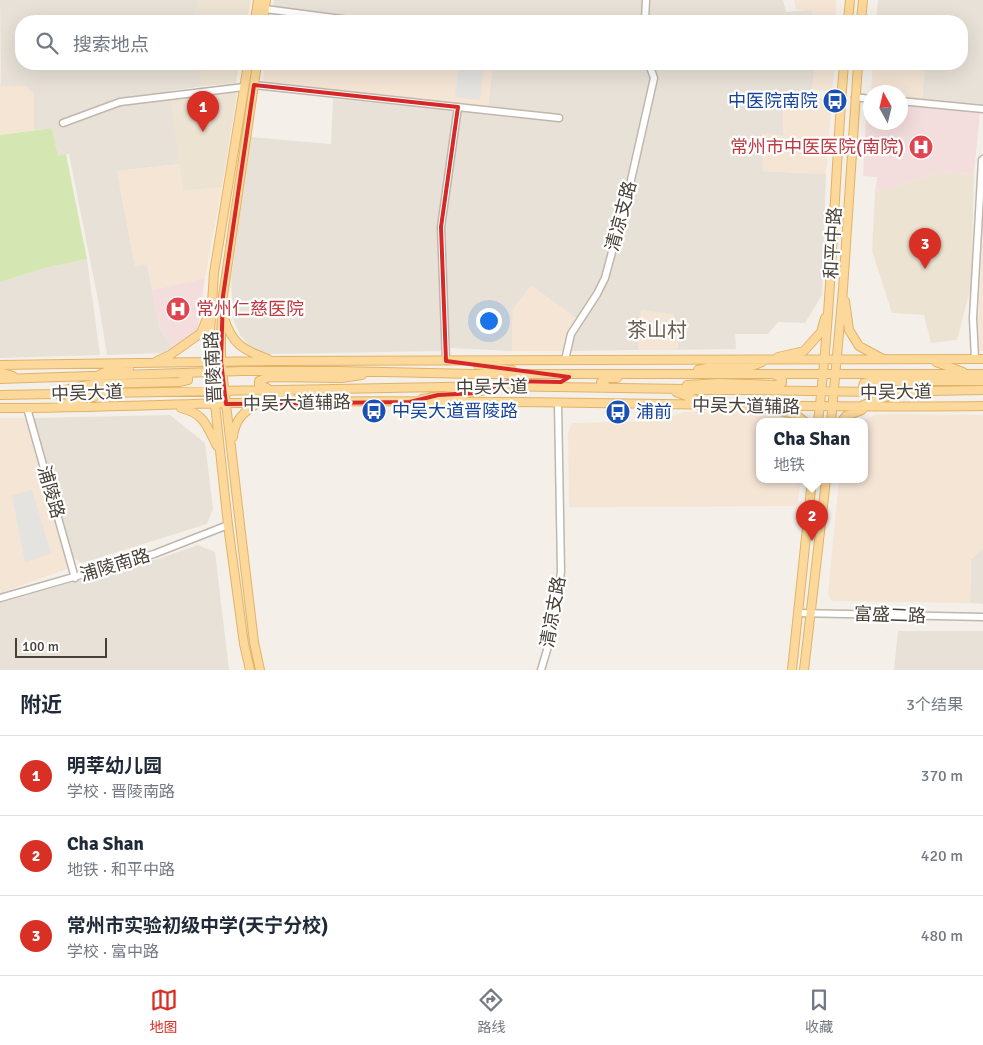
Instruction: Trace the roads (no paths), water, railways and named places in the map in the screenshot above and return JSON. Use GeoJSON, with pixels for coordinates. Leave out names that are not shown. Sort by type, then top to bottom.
{"type":"FeatureCollection","features":[{"type":"Feature","properties":{"kind":"main road"},"geometry":{"type":"LineString","coordinates":[[256,15],[258,0]]}},
{"type":"Feature","properties":{"kind":"main road"},"geometry":{"type":"LineString","coordinates":[[264,15],[266,0]]}},
{"type":"Feature","properties":{"kind":"main road"},"geometry":{"type":"LineString","coordinates":[[849,15],[850,0]]}},
{"type":"Feature","properties":{"kind":"main road"},"geometry":{"type":"LineString","coordinates":[[862,15],[863,0]]}},
{"type":"Feature","properties":{"kind":"main road","name":"晋陵南路"},"geometry":{"type":"LineString","coordinates":[[247,70],[214,273],[209,362],[228,525],[244,644],[250,670]]}},
{"type":"Feature","properties":{"kind":"main road","name":"晋陵南路"},"geometry":{"type":"LineString","coordinates":[[256,70],[226,273],[221,334],[224,390],[231,454],[254,642],[260,670]]}},
{"type":"Feature","properties":{"kind":"main road","name":"和平中路"},"geometry":{"type":"LineString","coordinates":[[819,418],[830,302],[844,70]]}},
{"type":"Feature","properties":{"kind":"main road","name":"和平中路"},"geometry":{"type":"LineString","coordinates":[[832,418],[857,70]]}},
{"type":"Feature","properties":{"kind":"main road"},"geometry":{"type":"LineString","coordinates":[[843,289],[849,330],[859,346],[885,360]]}},
{"type":"Feature","properties":{"kind":"main road"},"geometry":{"type":"LineString","coordinates":[[680,373],[716,366],[752,366],[767,360],[804,351],[821,332],[830,302]]}},
{"type":"Feature","properties":{"kind":"main road"},"geometry":{"type":"LineString","coordinates":[[94,377],[112,369],[139,367],[170,355],[200,333],[211,309]]}},
{"type":"Feature","properties":{"kind":"main road"},"geometry":{"type":"LineString","coordinates":[[222,312],[227,329],[238,343],[247,351],[274,361]]}},
{"type":"Feature","properties":{"kind":"main road"},"geometry":{"type":"LineString","coordinates":[[0,365],[222,361],[979,359]]}},
{"type":"Feature","properties":{"kind":"main road"},"geometry":{"type":"LineString","coordinates":[[926,360],[967,374]]}},
{"type":"Feature","properties":{"kind":"main road"},"geometry":{"type":"LineString","coordinates":[[338,371],[380,361]]}},
{"type":"Feature","properties":{"kind":"main road"},"geometry":{"type":"LineString","coordinates":[[460,361],[472,365],[488,366],[528,374]]}},
{"type":"Feature","properties":{"kind":"main road","name":"中吴大道"},"geometry":{"type":"LineString","coordinates":[[0,379],[223,372],[338,371],[528,374],[983,374]]}},
{"type":"Feature","properties":{"kind":"main road"},"geometry":{"type":"LineString","coordinates":[[0,372],[22,379]]}},
{"type":"Feature","properties":{"kind":"main road"},"geometry":{"type":"LineString","coordinates":[[271,390],[259,385],[259,381],[269,378],[341,378],[378,372]]}},
{"type":"Feature","properties":{"kind":"main road"},"geometry":{"type":"LineString","coordinates":[[610,389],[601,385],[601,382],[608,378],[666,378],[714,373]]}},
{"type":"Feature","properties":{"kind":"main road"},"geometry":{"type":"LineString","coordinates":[[648,389],[718,383],[776,385],[782,383],[782,378],[770,373]]}},
{"type":"Feature","properties":{"kind":"main road"},"geometry":{"type":"LineString","coordinates":[[46,394],[93,384],[179,382],[188,380],[188,377],[182,374]]}},
{"type":"Feature","properties":{"kind":"main road"},"geometry":{"type":"LineString","coordinates":[[469,387],[502,381],[561,382],[568,380],[568,377],[562,374]]}},
{"type":"Feature","properties":{"kind":"main road"},"geometry":{"type":"LineString","coordinates":[[874,392],[863,387],[864,383],[874,381],[983,381]]}},
{"type":"Feature","properties":{"kind":"main road"},"geometry":{"type":"LineString","coordinates":[[410,402],[438,395],[476,393],[496,386]]}},
{"type":"Feature","properties":{"kind":"main road","name":"中吴大道"},"geometry":{"type":"LineString","coordinates":[[0,395],[133,391],[496,386],[822,392],[983,390]]}},
{"type":"Feature","properties":{"kind":"main road"},"geometry":{"type":"LineString","coordinates":[[670,389],[712,406]]}},
{"type":"Feature","properties":{"kind":"main road"},"geometry":{"type":"LineString","coordinates":[[252,390],[307,402]]}},
{"type":"Feature","properties":{"kind":"main road"},"geometry":{"type":"LineString","coordinates":[[55,407],[88,397],[123,396],[133,391]]}},
{"type":"Feature","properties":{"kind":"main road"},"geometry":{"type":"LineString","coordinates":[[856,407],[902,392]]}},
{"type":"Feature","properties":{"kind":"main road","name":"中吴大道辅路"},"geometry":{"type":"LineString","coordinates":[[0,408],[307,402],[558,403],[880,408],[983,406]]}},
{"type":"Feature","properties":{"kind":"main road"},"geometry":{"type":"LineString","coordinates":[[231,454],[234,427],[243,412],[259,403]]}},
{"type":"Feature","properties":{"kind":"main road"},"geometry":{"type":"LineString","coordinates":[[172,405],[195,412],[205,423],[220,453]]}},
{"type":"Feature","properties":{"kind":"main road"},"geometry":{"type":"LineString","coordinates":[[758,406],[795,414],[800,418]]}},
{"type":"Feature","properties":{"kind":"main road"},"geometry":{"type":"LineString","coordinates":[[844,418],[858,410],[880,408]]}},
{"type":"Feature","properties":{"kind":"main road"},"geometry":{"type":"LineString","coordinates":[[792,670],[812,483]]}},
{"type":"Feature","properties":{"kind":"main road"},"geometry":{"type":"LineString","coordinates":[[804,670],[826,483]]}},
{"type":"Feature","properties":{"kind":"street"},"geometry":{"type":"LineString","coordinates":[[645,15],[646,0]]}},
{"type":"Feature","properties":{"kind":"street"},"geometry":{"type":"LineString","coordinates":[[265,9],[311,15]]}},
{"type":"Feature","properties":{"kind":"street","name":"清凉支路"},"geometry":{"type":"LineString","coordinates":[[565,360],[571,334],[605,278],[630,189],[654,78],[652,70]]}},
{"type":"Feature","properties":{"kind":"street"},"geometry":{"type":"LineString","coordinates":[[254,85],[559,118]]}},
{"type":"Feature","properties":{"kind":"street"},"geometry":{"type":"LineString","coordinates":[[63,123],[120,102],[244,87]]}},
{"type":"Feature","properties":{"kind":"street"},"geometry":{"type":"LineString","coordinates":[[855,97],[863,98]]}},
{"type":"Feature","properties":{"kind":"street"},"geometry":{"type":"LineString","coordinates":[[908,102],[983,109]]}},
{"type":"Feature","properties":{"kind":"street"},"geometry":{"type":"LineString","coordinates":[[446,361],[441,227],[458,107]]}},
{"type":"Feature","properties":{"kind":"street"},"geometry":{"type":"LineString","coordinates":[[979,359],[973,318],[983,159]]}},
{"type":"Feature","properties":{"kind":"street","name":"清凉支路"},"geometry":{"type":"LineString","coordinates":[[540,670],[555,623],[561,571],[558,403]]}},
{"type":"Feature","properties":{"kind":"street","name":"浦陵路"},"geometry":{"type":"LineString","coordinates":[[27,408],[75,578]]}},
{"type":"Feature","properties":{"kind":"street","name":"浦陵南路"},"geometry":{"type":"LineString","coordinates":[[0,598],[154,554],[228,525]]}},
{"type":"Feature","properties":{"kind":"street","name":"富盛二路"},"geometry":{"type":"LineString","coordinates":[[798,613],[983,617]]}},
{"type":"Feature","properties":{"kind":"place","name":"中医院南院"},"geometry":{"type":"Point","coordinates":[835,101]}},
{"type":"Feature","properties":{"kind":"place","name":"明莘幼儿园"},"geometry":{"type":"Point","coordinates":[203,132]}},
{"type":"Feature","properties":{"kind":"place","name":"常州市中医医院(南院)"},"geometry":{"type":"Point","coordinates":[921,147]}},
{"type":"Feature","properties":{"kind":"place","name":"常州市实验初级中学(天宁分校)"},"geometry":{"type":"Point","coordinates":[925,269]}},
{"type":"Feature","properties":{"kind":"place","name":"常州仁慈医院"},"geometry":{"type":"Point","coordinates":[178,309]}},
{"type":"Feature","properties":{"kind":"place","name":"中吴大道晋陵路"},"geometry":{"type":"Point","coordinates":[374,411]}},
{"type":"Feature","properties":{"kind":"place","name":"浦前"},"geometry":{"type":"Point","coordinates":[618,412]}},
{"type":"Feature","properties":{"kind":"place","name":"Cha Shan"},"geometry":{"type":"Point","coordinates":[812,541]}},
{"type":"Feature","properties":{"kind":"district","name":"茶山村"},"geometry":{"type":"Point","coordinates":[657,330]}}]}
